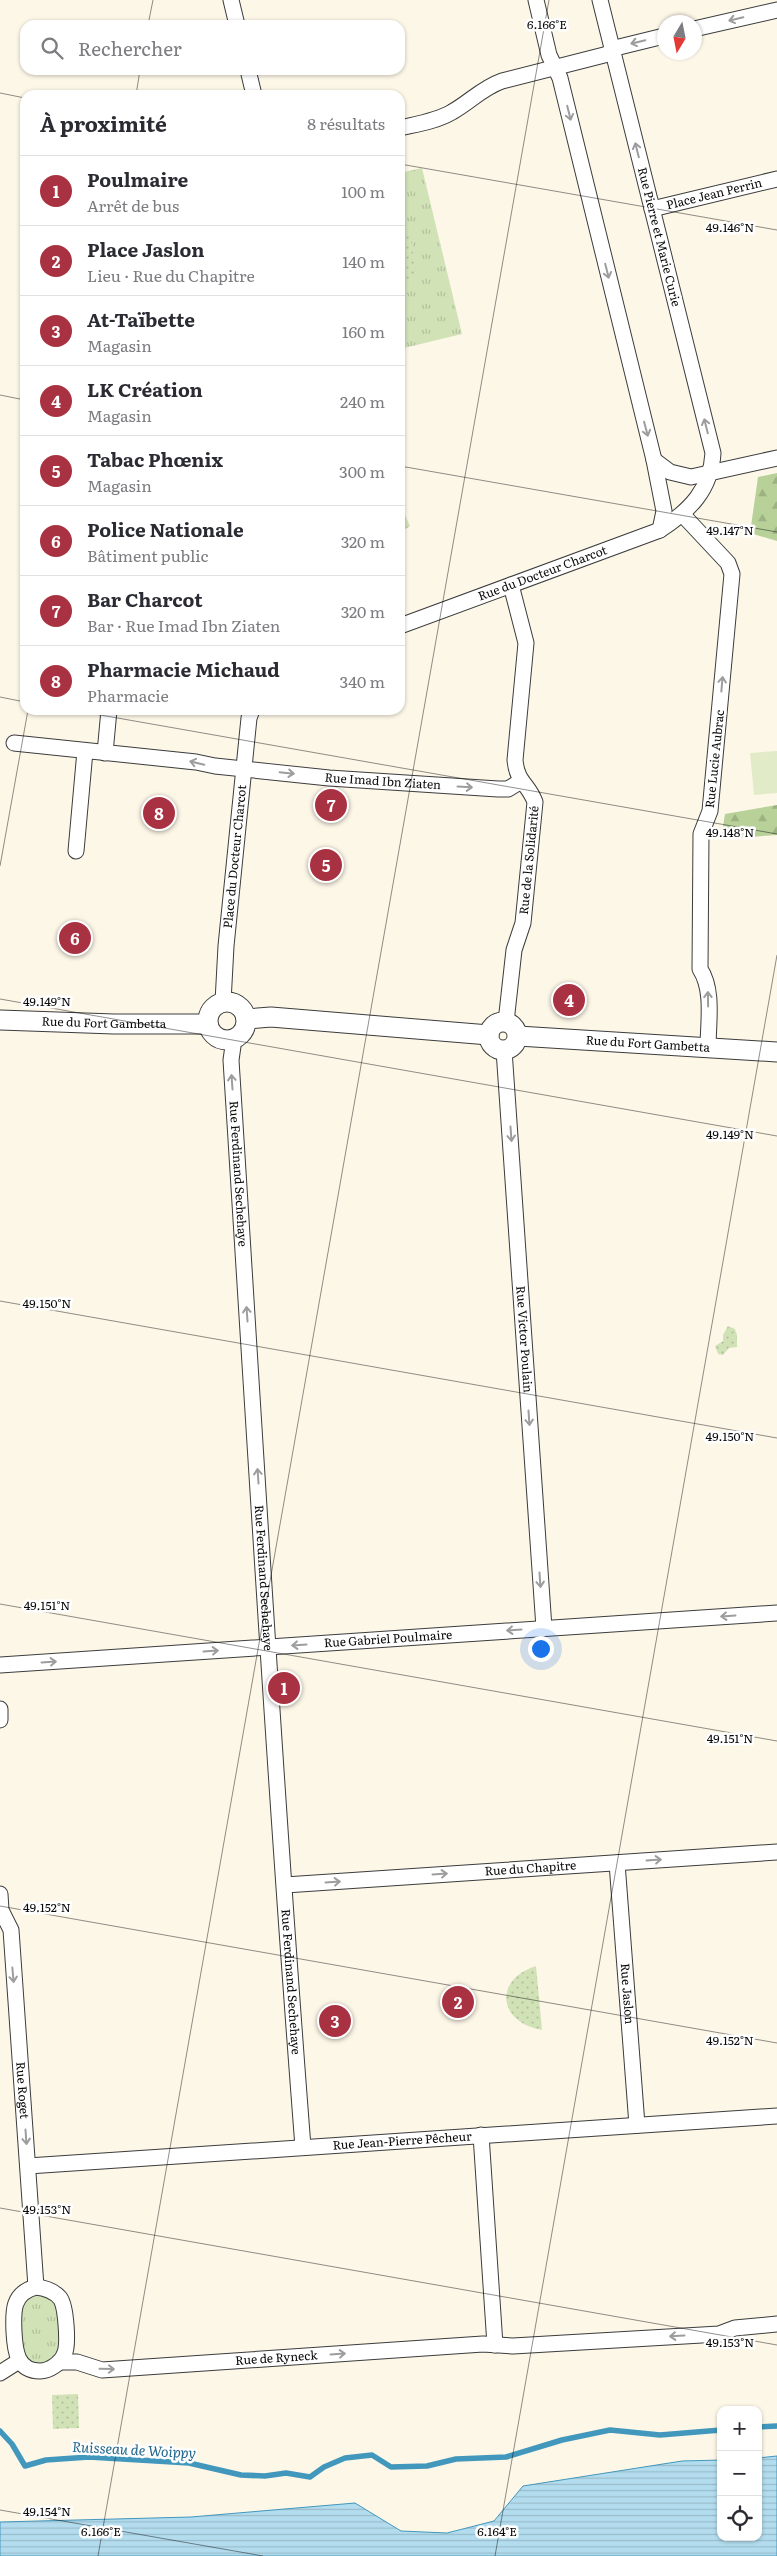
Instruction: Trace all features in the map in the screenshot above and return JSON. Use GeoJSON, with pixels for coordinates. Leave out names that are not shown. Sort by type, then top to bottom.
{"type":"FeatureCollection","features":[{"type":"Feature","properties":{"kind":"street"},"geometry":{"type":"LineString","coordinates":[[231,0],[236,20]]}},
{"type":"Feature","properties":{"kind":"street"},"geometry":{"type":"LineString","coordinates":[[536,0],[554,67],[560,78],[654,460],[664,511],[660,530]]}},
{"type":"Feature","properties":{"kind":"street","name":"Rue Pierre et Marie Curie"},"geometry":{"type":"LineString","coordinates":[[600,0],[712,453],[710,474],[702,492],[683,515]]}},
{"type":"Feature","properties":{"kind":"street"},"geometry":{"type":"LineString","coordinates":[[702,27],[777,10]]}},
{"type":"Feature","properties":{"kind":"street"},"geometry":{"type":"LineString","coordinates":[[405,127],[438,119],[453,112],[487,86],[657,38]]}},
{"type":"Feature","properties":{"kind":"street"},"geometry":{"type":"LineString","coordinates":[[249,75],[253,90]]}},
{"type":"Feature","properties":{"kind":"street","name":"Place Jean Perrin"},"geometry":{"type":"LineString","coordinates":[[652,208],[777,179]]}},
{"type":"Feature","properties":{"kind":"street"},"geometry":{"type":"LineString","coordinates":[[654,460],[670,472],[691,477],[777,458]]}},
{"type":"Feature","properties":{"kind":"street","name":"Rue du Docteur Charcot"},"geometry":{"type":"LineString","coordinates":[[405,624],[660,530],[683,515]]}},
{"type":"Feature","properties":{"kind":"street","name":"Rue Lucie Aubrac"},"geometry":{"type":"LineString","coordinates":[[683,515],[728,563],[732,574],[710,811],[701,834],[700,969],[705,977],[708,994],[708,1048]]}},
{"type":"Feature","properties":{"kind":"street","name":"Rue de la Solidarité"},"geometry":{"type":"LineString","coordinates":[[506,1022],[514,950],[523,923],[535,802],[532,793],[516,772],[515,760],[526,643],[511,585]]}},
{"type":"Feature","properties":{"kind":"street"},"geometry":{"type":"LineString","coordinates":[[105,753],[109,715]]}},
{"type":"Feature","properties":{"kind":"street","name":"Place du Docteur Charcot"},"geometry":{"type":"LineString","coordinates":[[223,1002],[226,946],[250,715]]}},
{"type":"Feature","properties":{"kind":"street","name":"Rue Imad Ibn Ziaten"},"geometry":{"type":"LineString","coordinates":[[14,743],[329,778],[498,789],[508,789],[521,781]]}},
{"type":"Feature","properties":{"kind":"street"},"geometry":{"type":"LineString","coordinates":[[76,851],[85,751]]}},
{"type":"Feature","properties":{"kind":"street"},"geometry":{"type":"LineString","coordinates":[[223,1002],[230,1002],[240,1008],[246,1019],[244,1031],[234,1039],[217,1038],[208,1024],[210,1012],[223,1002]]}},
{"type":"Feature","properties":{"kind":"street"},"geometry":{"type":"LineString","coordinates":[[246,1019],[271,1017],[489,1035]]}},
{"type":"Feature","properties":{"kind":"street","name":"Rue du Fort Gambetta"},"geometry":{"type":"LineString","coordinates":[[0,1020],[114,1024],[208,1024]]}},
{"type":"Feature","properties":{"kind":"street"},"geometry":{"type":"LineString","coordinates":[[506,1022],[515,1027],[518,1036],[513,1046],[504,1050],[493,1046],[489,1035],[494,1024],[506,1022]]}},
{"type":"Feature","properties":{"kind":"street","name":"Rue du Fort Gambetta"},"geometry":{"type":"LineString","coordinates":[[518,1036],[777,1052]]}},
{"type":"Feature","properties":{"kind":"street","name":"Rue Ferdinand Sechehaye"},"geometry":{"type":"LineString","coordinates":[[234,1039],[231,1051],[232,1070],[303,2147]]}},
{"type":"Feature","properties":{"kind":"street","name":"Rue Victor Poulain"},"geometry":{"type":"LineString","coordinates":[[504,1050],[544,1628]]}},
{"type":"Feature","properties":{"kind":"street","name":"Rue Gabriel Poulmaire"},"geometry":{"type":"LineString","coordinates":[[0,1665],[777,1612]]}},
{"type":"Feature","properties":{"kind":"street"},"geometry":{"type":"LineString","coordinates":[[0,1709],[0,1720]]}},
{"type":"Feature","properties":{"kind":"street","name":"Rue du Chapitre"},"geometry":{"type":"LineString","coordinates":[[285,1885],[777,1852]]}},
{"type":"Feature","properties":{"kind":"street","name":"Rue Jaslon"},"geometry":{"type":"LineString","coordinates":[[617,1863],[637,2125]]}},
{"type":"Feature","properties":{"kind":"street","name":"Rue Roget"},"geometry":{"type":"LineString","coordinates":[[0,1894],[1,1910],[11,1930],[6,1956],[28,2166],[36,2287]]}},
{"type":"Feature","properties":{"kind":"street","name":"Rue Jean-Pierre Pêcheur"},"geometry":{"type":"LineString","coordinates":[[28,2166],[481,2134],[777,2116]]}},
{"type":"Feature","properties":{"kind":"street"},"geometry":{"type":"LineString","coordinates":[[481,2134],[495,2345]]}},
{"type":"Feature","properties":{"kind":"street"},"geometry":{"type":"LineString","coordinates":[[36,2287],[54,2292],[64,2307],[66,2348],[59,2362],[50,2369],[40,2371],[27,2368],[19,2362],[15,2354],[13,2310],[21,2295],[36,2287]]}},
{"type":"Feature","properties":{"kind":"street","name":"Rue de Ryneck"},"geometry":{"type":"LineString","coordinates":[[59,2362],[77,2362],[102,2370],[495,2345],[514,2346],[720,2334],[735,2328],[777,2324]]}},
{"type":"Feature","properties":{"kind":"street"},"geometry":{"type":"LineString","coordinates":[[0,2373],[19,2362]]}},
{"type":"Feature","properties":{"kind":"green space"},"geometry":{"type":"Polygon","coordinates":[[[422,168],[462,334],[405,348],[405,172],[422,168]]]}},
{"type":"Feature","properties":{"kind":"green space"},"geometry":{"type":"Polygon","coordinates":[[[410,233],[416,271],[415,280],[405,282],[405,234],[410,233]]]}},
{"type":"Feature","properties":{"kind":"green space"},"geometry":{"type":"Polygon","coordinates":[[[777,473],[777,541],[750,533],[758,477],[777,473]]]}},
{"type":"Feature","properties":{"kind":"green space"},"geometry":{"type":"Polygon","coordinates":[[[405,515],[410,526],[405,530],[405,515]]]}},
{"type":"Feature","properties":{"kind":"green space"},"geometry":{"type":"Polygon","coordinates":[[[777,751],[777,793],[754,795],[750,753],[777,751]]]}},
{"type":"Feature","properties":{"kind":"green space"},"geometry":{"type":"Polygon","coordinates":[[[777,805],[777,835],[721,839],[725,814],[777,805]]]}},
{"type":"Feature","properties":{"kind":"green space"},"geometry":{"type":"Polygon","coordinates":[[[728,1326],[735,1329],[737,1347],[729,1348],[723,1355],[718,1354],[715,1346],[723,1341],[723,1335],[728,1326]]]}},
{"type":"Feature","properties":{"kind":"green space"},"geometry":{"type":"Polygon","coordinates":[[[536,1966],[542,2030],[527,2025],[516,2018],[509,2010],[506,2000],[513,1980],[522,1972],[536,1966]]]}},
{"type":"Feature","properties":{"kind":"green space"},"geometry":{"type":"Polygon","coordinates":[[[35,2293],[52,2299],[58,2313],[60,2330],[59,2346],[54,2360],[40,2364],[32,2362],[21,2353],[20,2304],[35,2293]]]}},
{"type":"Feature","properties":{"kind":"green space"},"geometry":{"type":"Polygon","coordinates":[[[78,2394],[79,2428],[53,2429],[52,2395],[78,2394]]]}},
{"type":"Feature","properties":{"kind":"water"},"geometry":{"type":"Polygon","coordinates":[[[777,2456],[777,2556],[0,2556],[0,2522],[191,2517],[355,2503],[401,2531],[447,2533],[494,2521],[523,2486],[682,2461],[717,2460],[717,2541],[762,2541],[762,2458],[777,2456]]]}},
{"type":"Feature","properties":{"kind":"waterway","name":"Ruisseau de Woippy"},"geometry":{"type":"LineString","coordinates":[[762,2427],[777,2426]]}},
{"type":"Feature","properties":{"kind":"waterway","name":"Ruisseau de Woippy"},"geometry":{"type":"LineString","coordinates":[[0,2431],[12,2444],[25,2466],[46,2460],[89,2457],[189,2463],[241,2475],[265,2476],[286,2473],[310,2477],[324,2467],[345,2458],[372,2455],[391,2467],[427,2466],[456,2459],[506,2457],[562,2440],[610,2430],[660,2435],[717,2430]]}},
{"type":"Feature","properties":{"kind":"place","name":"Bar Charcot"},"geometry":{"type":"Point","coordinates":[331,805]}},
{"type":"Feature","properties":{"kind":"place","name":"Pharmacie Michaud"},"geometry":{"type":"Point","coordinates":[159,813]}},
{"type":"Feature","properties":{"kind":"place","name":"Tabac Phœnix"},"geometry":{"type":"Point","coordinates":[326,865]}},
{"type":"Feature","properties":{"kind":"place","name":"Police Nationale"},"geometry":{"type":"Point","coordinates":[75,938]}},
{"type":"Feature","properties":{"kind":"place","name":"LK Création"},"geometry":{"type":"Point","coordinates":[569,1000]}},
{"type":"Feature","properties":{"kind":"place","name":"Poulmaire"},"geometry":{"type":"Point","coordinates":[284,1688]}},
{"type":"Feature","properties":{"kind":"place","name":"Place Jaslon"},"geometry":{"type":"Point","coordinates":[458,2002]}},
{"type":"Feature","properties":{"kind":"place","name":"At-Taïbette"},"geometry":{"type":"Point","coordinates":[335,2021]}}]}
